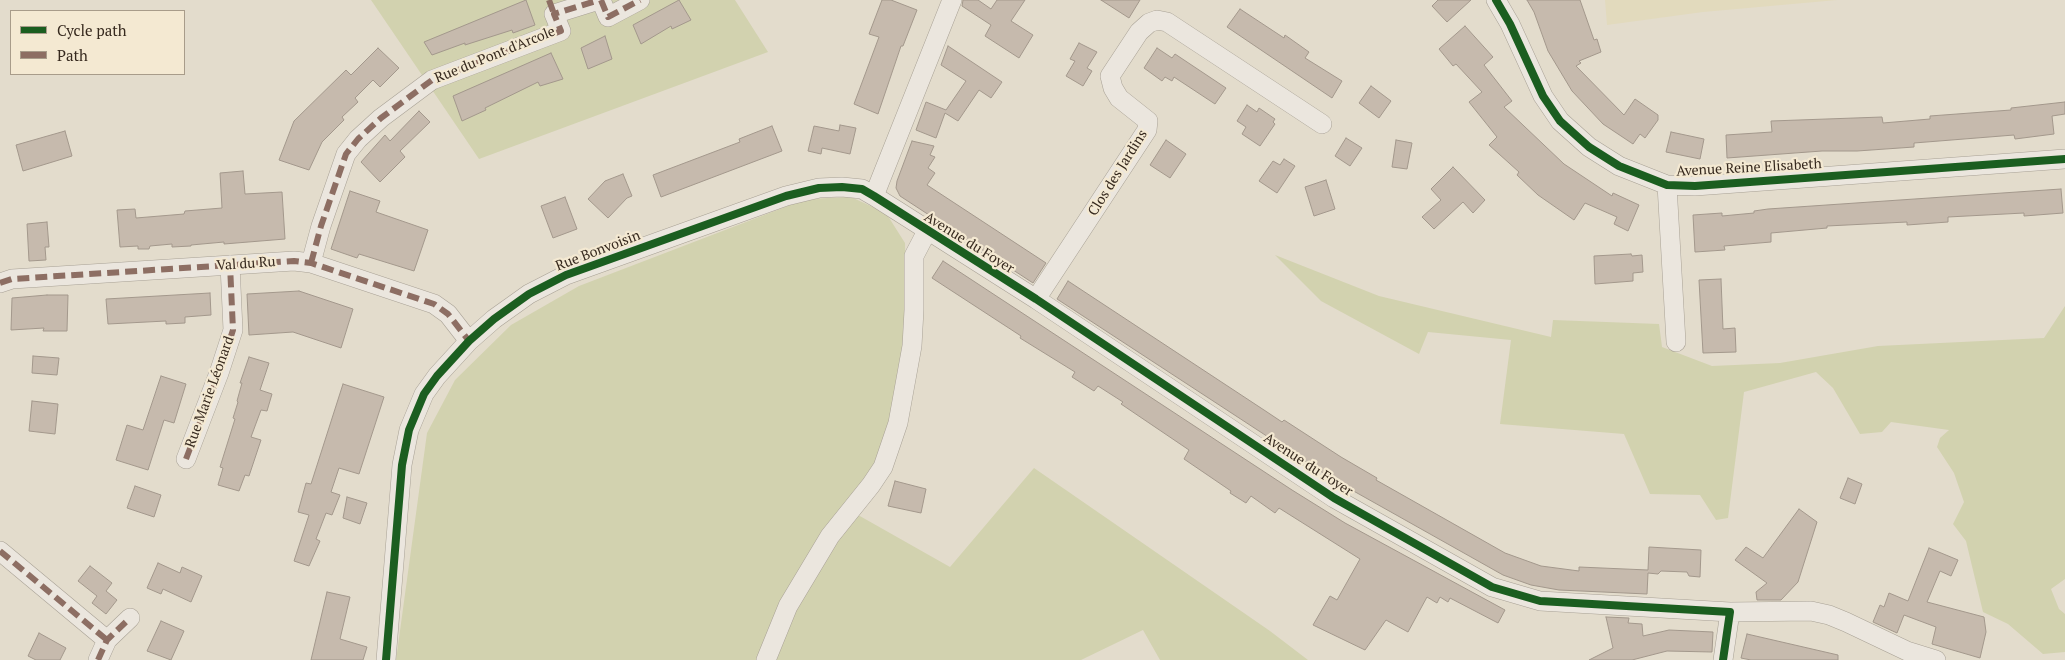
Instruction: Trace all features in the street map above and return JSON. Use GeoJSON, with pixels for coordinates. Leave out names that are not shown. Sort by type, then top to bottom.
{"type":"FeatureCollection","features":[{"type":"Feature","properties":{"kind":"street","name":"Rue du Pont d'Arcole"},"geometry":{"type":"LineString","coordinates":[[311,263],[321,226],[346,154],[358,139],[381,118],[432,80],[561,31],[551,7],[600,0],[608,17],[640,0]]}},
{"type":"Feature","properties":{"kind":"street"},"geometry":{"type":"LineString","coordinates":[[874,196],[952,0]]}},
{"type":"Feature","properties":{"kind":"street","name":"Avenue Reine Elisabeth"},"geometry":{"type":"LineString","coordinates":[[1496,0],[1510,24],[1543,96],[1560,121],[1589,148],[1619,166],[1667,185],[1705,185],[2065,159]]}},
{"type":"Feature","properties":{"kind":"street","name":"Clos des Jardins"},"geometry":{"type":"LineString","coordinates":[[1036,299],[1147,130],[1148,121],[1119,98],[1113,88],[1110,76],[1139,32],[1149,23],[1157,20],[1166,22],[1322,124]]}},
{"type":"Feature","properties":{"kind":"street","name":"Avenue Reine Elisabeth"},"geometry":{"type":"LineString","coordinates":[[1667,185],[1676,342]]}},
{"type":"Feature","properties":{"kind":"street","name":"Rue Bonvoisin"},"geometry":{"type":"LineString","coordinates":[[386,660],[402,465],[409,430],[424,394],[437,376],[469,341],[494,319],[529,294],[566,275],[653,243],[786,196],[819,188],[842,187],[862,189],[874,196]]}},
{"type":"Feature","properties":{"kind":"street","name":"Avenue du Foyer"},"geometry":{"type":"LineString","coordinates":[[874,196],[1036,299],[1334,498],[1492,587],[1540,601],[1730,612],[1811,611],[1829,615],[1907,651],[1936,660]]}},
{"type":"Feature","properties":{"kind":"street"},"geometry":{"type":"LineString","coordinates":[[766,660],[788,606],[830,536],[883,467],[898,423],[912,346],[914,256],[927,230]]}},
{"type":"Feature","properties":{"kind":"street","name":"Val du Ru"},"geometry":{"type":"LineString","coordinates":[[0,284],[12,279],[294,261],[311,263],[434,304],[448,314],[469,341]]}},
{"type":"Feature","properties":{"kind":"street","name":"Rue Marie Léonard"},"geometry":{"type":"LineString","coordinates":[[186,459],[233,330],[230,265]]}},
{"type":"Feature","properties":{"kind":"street"},"geometry":{"type":"LineString","coordinates":[[0,551],[107,640]]}},
{"type":"Feature","properties":{"kind":"street"},"geometry":{"type":"LineString","coordinates":[[1723,660],[1730,612]]}},
{"type":"Feature","properties":{"kind":"street"},"geometry":{"type":"LineString","coordinates":[[98,660],[107,640],[130,618]]}},
{"type":"Feature","properties":{"kind":"shaded area"},"geometry":{"type":"Polygon","coordinates":[[[1605,0],[1837,0],[1703,12],[1607,25],[1605,0]]]}},
{"type":"Feature","properties":{"kind":"green space"},"geometry":{"type":"Polygon","coordinates":[[[371,0],[735,0],[768,52],[479,159],[371,0]]]}},
{"type":"Feature","properties":{"kind":"green space"},"geometry":{"type":"Polygon","coordinates":[[[851,197],[886,213],[905,243],[907,355],[886,442],[851,511],[950,567],[1034,468],[1270,631],[1308,660],[1160,660],[1143,630],[1081,660],[396,660],[427,433],[455,380],[511,325],[579,286],[806,199],[851,197]]]}},
{"type":"Feature","properties":{"kind":"green space"},"geometry":{"type":"Polygon","coordinates":[[[1275,255],[1379,296],[1551,337],[1553,320],[1659,324],[1662,347],[1712,366],[1780,363],[1878,346],[2044,338],[2065,306],[2065,579],[2051,589],[2059,609],[2065,614],[2065,652],[2043,654],[2008,624],[1983,612],[1966,541],[1953,524],[1964,502],[1954,473],[1937,447],[1940,438],[1949,430],[1891,422],[1882,432],[1860,434],[1833,388],[1816,372],[1744,392],[1728,518],[1716,520],[1700,495],[1650,494],[1624,434],[1500,424],[1511,340],[1428,332],[1419,354],[1321,301],[1275,255]]]}},
{"type":"Feature","properties":{"kind":"building"},"geometry":{"type":"Polygon","coordinates":[[[526,0],[535,25],[513,33],[512,30],[465,45],[465,43],[432,55],[424,42],[526,0]]]}},
{"type":"Feature","properties":{"kind":"building"},"geometry":{"type":"Polygon","coordinates":[[[679,0],[691,20],[672,29],[671,26],[641,44],[633,25],[679,0]]]}},
{"type":"Feature","properties":{"kind":"building"},"geometry":{"type":"Polygon","coordinates":[[[882,0],[891,0],[917,10],[903,46],[901,46],[878,114],[854,104],[879,37],[869,34],[882,0]]]}},
{"type":"Feature","properties":{"kind":"building"},"geometry":{"type":"Polygon","coordinates":[[[963,0],[978,0],[991,9],[997,0],[1025,0],[1011,21],[1033,35],[1019,58],[985,36],[991,25],[962,6],[963,0]]]}},
{"type":"Feature","properties":{"kind":"building"},"geometry":{"type":"Polygon","coordinates":[[[1101,0],[1140,0],[1129,18],[1101,0]]]}},
{"type":"Feature","properties":{"kind":"building"},"geometry":{"type":"Polygon","coordinates":[[[1438,0],[1471,0],[1447,22],[1432,6],[1438,0]]]}},
{"type":"Feature","properties":{"kind":"building"},"geometry":{"type":"Polygon","coordinates":[[[1527,0],[1580,0],[1594,40],[1597,39],[1601,52],[1579,61],[1581,63],[1576,66],[1624,115],[1635,99],[1658,115],[1658,120],[1645,138],[1640,134],[1633,144],[1603,124],[1572,91],[1548,51],[1534,12],[1527,0]]]}},
{"type":"Feature","properties":{"kind":"building"},"geometry":{"type":"Polygon","coordinates":[[[1240,9],[1284,38],[1285,35],[1309,52],[1305,58],[1342,81],[1332,98],[1227,27],[1240,9]]]}},
{"type":"Feature","properties":{"kind":"building"},"geometry":{"type":"Polygon","coordinates":[[[1465,26],[1493,57],[1484,65],[1512,101],[1504,107],[1564,164],[1612,196],[1613,193],[1639,205],[1628,231],[1614,224],[1617,217],[1585,203],[1574,220],[1538,195],[1517,175],[1519,172],[1489,145],[1497,137],[1469,102],[1482,92],[1456,64],[1453,66],[1439,49],[1465,26]]]}},
{"type":"Feature","properties":{"kind":"building"},"geometry":{"type":"Polygon","coordinates":[[[605,36],[612,59],[588,69],[581,48],[605,36]]]}},
{"type":"Feature","properties":{"kind":"building"},"geometry":{"type":"Polygon","coordinates":[[[1079,43],[1097,52],[1087,68],[1092,71],[1083,86],[1066,76],[1075,61],[1070,59],[1079,43]]]}},
{"type":"Feature","properties":{"kind":"building"},"geometry":{"type":"Polygon","coordinates":[[[948,46],[1002,82],[991,98],[979,90],[958,121],[945,113],[936,138],[916,130],[926,102],[946,110],[966,81],[941,65],[948,46]]]}},
{"type":"Feature","properties":{"kind":"building"},"geometry":{"type":"Polygon","coordinates":[[[378,48],[399,68],[380,87],[373,80],[355,98],[358,102],[342,117],[344,120],[322,142],[309,170],[279,160],[294,121],[346,70],[351,75],[378,48]]]}},
{"type":"Feature","properties":{"kind":"building"},"geometry":{"type":"Polygon","coordinates":[[[1157,48],[1172,58],[1175,54],[1226,88],[1215,104],[1174,77],[1172,81],[1165,77],[1162,81],[1144,68],[1157,48]]]}},
{"type":"Feature","properties":{"kind":"building"},"geometry":{"type":"Polygon","coordinates":[[[551,53],[563,79],[540,86],[538,82],[462,121],[453,96],[551,53]]]}},
{"type":"Feature","properties":{"kind":"building"},"geometry":{"type":"Polygon","coordinates":[[[1371,86],[1391,101],[1379,118],[1359,103],[1371,86]]]}},
{"type":"Feature","properties":{"kind":"building"},"geometry":{"type":"Polygon","coordinates":[[[2065,102],[2065,114],[2052,116],[2054,134],[2015,139],[2014,135],[1914,143],[1914,147],[1727,158],[1726,135],[1772,132],[1771,121],[1882,117],[1883,123],[1930,119],[1930,116],[2011,110],[2011,108],[2065,102]]]}},
{"type":"Feature","properties":{"kind":"building"},"geometry":{"type":"Polygon","coordinates":[[[1247,105],[1257,112],[1259,108],[1275,119],[1273,122],[1275,124],[1260,146],[1242,134],[1246,127],[1237,121],[1247,105]]]}},
{"type":"Feature","properties":{"kind":"building"},"geometry":{"type":"Polygon","coordinates":[[[419,111],[430,122],[400,151],[405,157],[380,182],[361,162],[385,135],[390,141],[419,111]]]}},
{"type":"Feature","properties":{"kind":"building"},"geometry":{"type":"Polygon","coordinates":[[[840,125],[856,128],[850,154],[822,148],[821,154],[808,151],[814,126],[839,131],[840,125]]]}},
{"type":"Feature","properties":{"kind":"building"},"geometry":{"type":"Polygon","coordinates":[[[772,126],[782,151],[661,197],[653,175],[740,142],[739,139],[772,126]]]}},
{"type":"Feature","properties":{"kind":"building"},"geometry":{"type":"Polygon","coordinates":[[[65,131],[72,156],[23,171],[16,145],[65,131]]]}},
{"type":"Feature","properties":{"kind":"building"},"geometry":{"type":"Polygon","coordinates":[[[1671,132],[1704,139],[1700,159],[1666,152],[1671,132]]]}},
{"type":"Feature","properties":{"kind":"building"},"geometry":{"type":"Polygon","coordinates":[[[1346,138],[1362,148],[1350,166],[1335,156],[1346,138]]]}},
{"type":"Feature","properties":{"kind":"building"},"geometry":{"type":"Polygon","coordinates":[[[1166,140],[1186,154],[1170,178],[1150,165],[1166,140]]]}},
{"type":"Feature","properties":{"kind":"building"},"geometry":{"type":"Polygon","coordinates":[[[1396,140],[1412,143],[1407,169],[1392,167],[1396,140]]]}},
{"type":"Feature","properties":{"kind":"building"},"geometry":{"type":"Polygon","coordinates":[[[912,141],[934,146],[930,155],[935,157],[928,168],[935,173],[927,185],[1046,263],[1033,283],[900,196],[896,188],[897,181],[912,141]]]}},
{"type":"Feature","properties":{"kind":"building"},"geometry":{"type":"Polygon","coordinates":[[[1284,159],[1295,166],[1277,193],[1259,181],[1273,161],[1280,165],[1284,159]]]}},
{"type":"Feature","properties":{"kind":"building"},"geometry":{"type":"Polygon","coordinates":[[[1453,167],[1485,200],[1473,213],[1463,202],[1434,229],[1422,217],[1441,200],[1431,189],[1453,167]]]}},
{"type":"Feature","properties":{"kind":"building"},"geometry":{"type":"Polygon","coordinates":[[[243,171],[245,194],[282,192],[285,239],[172,247],[172,244],[150,246],[149,249],[138,249],[138,246],[120,247],[117,210],[135,209],[136,218],[184,214],[185,211],[222,208],[220,173],[243,171]]]}},
{"type":"Feature","properties":{"kind":"building"},"geometry":{"type":"Polygon","coordinates":[[[623,174],[632,196],[627,198],[608,218],[588,199],[605,181],[623,174]]]}},
{"type":"Feature","properties":{"kind":"building"},"geometry":{"type":"Polygon","coordinates":[[[1326,180],[1335,209],[1314,216],[1305,187],[1326,180]]]}},
{"type":"Feature","properties":{"kind":"building"},"geometry":{"type":"Polygon","coordinates":[[[2061,189],[2063,213],[2024,216],[2024,213],[1948,217],[1948,222],[1907,225],[1907,222],[1827,226],[1827,228],[1771,233],[1771,242],[1724,246],[1725,250],[1695,252],[1693,215],[1722,213],[1722,216],[1754,213],[1754,211],[1768,209],[2061,189]]]}},
{"type":"Feature","properties":{"kind":"building"},"geometry":{"type":"Polygon","coordinates":[[[350,191],[380,201],[376,212],[428,230],[414,271],[359,254],[357,258],[331,249],[350,191]]]}},
{"type":"Feature","properties":{"kind":"building"},"geometry":{"type":"Polygon","coordinates":[[[565,197],[577,229],[553,238],[541,206],[565,197]]]}},
{"type":"Feature","properties":{"kind":"building"},"geometry":{"type":"Polygon","coordinates":[[[47,222],[49,247],[45,247],[46,260],[29,261],[27,224],[47,222]]]}},
{"type":"Feature","properties":{"kind":"building"},"geometry":{"type":"Polygon","coordinates":[[[1631,254],[1632,256],[1642,255],[1643,272],[1633,273],[1633,281],[1595,284],[1594,256],[1631,254]]]}},
{"type":"Feature","properties":{"kind":"building"},"geometry":{"type":"Polygon","coordinates":[[[943,261],[1345,523],[1505,610],[1498,623],[1450,598],[1448,602],[1440,597],[1437,603],[1427,597],[1408,632],[1386,620],[1365,650],[1313,625],[1330,596],[1337,600],[1360,559],[1279,508],[1275,513],[1251,496],[1246,503],[1230,493],[1231,491],[1184,459],[1189,450],[1121,404],[1123,402],[1098,386],[1094,391],[1072,377],[1075,372],[1020,338],[1021,336],[932,278],[943,261]]]}},
{"type":"Feature","properties":{"kind":"building"},"geometry":{"type":"Polygon","coordinates":[[[1721,279],[1723,329],[1735,328],[1736,352],[1703,353],[1699,280],[1721,279]]]}},
{"type":"Feature","properties":{"kind":"building"},"geometry":{"type":"Polygon","coordinates":[[[1068,281],[1282,422],[1284,420],[1377,478],[1376,480],[1505,553],[1541,566],[1579,571],[1579,567],[1648,570],[1649,547],[1701,550],[1700,577],[1689,576],[1687,572],[1661,571],[1658,574],[1648,573],[1647,594],[1559,590],[1531,585],[1503,575],[1334,480],[1057,299],[1068,281]]]}},
{"type":"Feature","properties":{"kind":"building"},"geometry":{"type":"Polygon","coordinates":[[[299,291],[353,309],[341,348],[293,332],[249,335],[247,294],[299,291]]]}},
{"type":"Feature","properties":{"kind":"building"},"geometry":{"type":"Polygon","coordinates":[[[210,293],[211,315],[185,317],[185,323],[166,324],[166,321],[108,324],[106,299],[210,293]]]}},
{"type":"Feature","properties":{"kind":"building"},"geometry":{"type":"Polygon","coordinates":[[[68,295],[67,331],[43,331],[44,328],[11,330],[12,298],[68,295]]]}},
{"type":"Feature","properties":{"kind":"building"},"geometry":{"type":"Polygon","coordinates":[[[33,356],[59,358],[57,375],[32,373],[33,356]]]}},
{"type":"Feature","properties":{"kind":"building"},"geometry":{"type":"Polygon","coordinates":[[[249,357],[269,363],[260,390],[272,394],[267,411],[261,410],[251,437],[261,440],[249,476],[245,475],[239,491],[218,485],[223,468],[220,467],[235,419],[233,418],[242,383],[240,383],[249,357]]]}},
{"type":"Feature","properties":{"kind":"building"},"geometry":{"type":"Polygon","coordinates":[[[161,376],[186,384],[174,423],[164,420],[148,470],[116,460],[127,425],[143,430],[161,376]]]}},
{"type":"Feature","properties":{"kind":"building"},"geometry":{"type":"Polygon","coordinates":[[[343,384],[384,397],[359,474],[339,468],[331,492],[340,495],[332,515],[326,513],[316,539],[320,541],[309,566],[294,561],[309,515],[298,512],[306,483],[311,484],[343,384]]]}},
{"type":"Feature","properties":{"kind":"building"},"geometry":{"type":"Polygon","coordinates":[[[32,401],[58,404],[55,434],[29,431],[32,401]]]}},
{"type":"Feature","properties":{"kind":"building"},"geometry":{"type":"Polygon","coordinates":[[[1848,478],[1862,484],[1855,504],[1840,498],[1848,478]]]}},
{"type":"Feature","properties":{"kind":"building"},"geometry":{"type":"Polygon","coordinates":[[[895,481],[926,489],[921,513],[888,506],[895,481]]]}},
{"type":"Feature","properties":{"kind":"building"},"geometry":{"type":"Polygon","coordinates":[[[135,486],[161,495],[154,517],[127,508],[135,486]]]}},
{"type":"Feature","properties":{"kind":"building"},"geometry":{"type":"Polygon","coordinates":[[[347,497],[367,503],[360,524],[343,518],[347,497]]]}},
{"type":"Feature","properties":{"kind":"building"},"geometry":{"type":"Polygon","coordinates":[[[1799,509],[1817,522],[1798,582],[1781,600],[1757,600],[1756,592],[1767,583],[1735,560],[1746,547],[1763,558],[1799,509]]]}},
{"type":"Feature","properties":{"kind":"building"},"geometry":{"type":"Polygon","coordinates":[[[1929,548],[1958,560],[1951,576],[1940,571],[1927,602],[1984,617],[1986,632],[1980,658],[1932,644],[1936,627],[1904,615],[1897,633],[1873,622],[1880,605],[1884,607],[1889,593],[1908,601],[1929,548]]]}},
{"type":"Feature","properties":{"kind":"building"},"geometry":{"type":"Polygon","coordinates":[[[158,563],[180,573],[182,567],[202,576],[191,602],[163,589],[161,594],[147,588],[158,563]]]}},
{"type":"Feature","properties":{"kind":"building"},"geometry":{"type":"Polygon","coordinates":[[[90,566],[112,583],[106,591],[117,600],[106,614],[92,603],[97,596],[78,581],[90,566]]]}},
{"type":"Feature","properties":{"kind":"building"},"geometry":{"type":"Polygon","coordinates":[[[327,592],[350,597],[340,639],[367,647],[363,660],[311,660],[327,592]]]}},
{"type":"Feature","properties":{"kind":"building"},"geometry":{"type":"Polygon","coordinates":[[[1606,617],[1629,618],[1628,623],[1642,624],[1643,636],[1669,630],[1713,632],[1712,652],[1667,651],[1632,660],[1589,660],[1613,648],[1606,617]]]}},
{"type":"Feature","properties":{"kind":"building"},"geometry":{"type":"Polygon","coordinates":[[[161,621],[184,631],[171,660],[147,651],[161,621]]]}},
{"type":"Feature","properties":{"kind":"building"},"geometry":{"type":"Polygon","coordinates":[[[39,633],[66,648],[60,660],[36,660],[28,656],[39,633]]]}},
{"type":"Feature","properties":{"kind":"building"},"geometry":{"type":"Polygon","coordinates":[[[1747,634],[1838,655],[1838,660],[1751,660],[1741,658],[1747,634]]]}},
{"type":"Feature","properties":{"kind":"marked path"},"geometry":{"type":"LineString","coordinates":[[549,0],[554,14]]}},
{"type":"Feature","properties":{"kind":"marked path"},"geometry":{"type":"LineString","coordinates":[[311,263],[321,226],[346,154],[358,139],[381,118],[432,80],[561,31],[554,14],[599,0]]}},
{"type":"Feature","properties":{"kind":"marked path"},"geometry":{"type":"LineString","coordinates":[[601,0],[608,17],[640,0]]}},
{"type":"Feature","properties":{"kind":"marked path"},"geometry":{"type":"LineString","coordinates":[[0,283],[12,279],[294,261],[311,263],[434,304],[448,314],[469,341]]}},
{"type":"Feature","properties":{"kind":"marked path"},"geometry":{"type":"LineString","coordinates":[[186,459],[219,373],[233,330],[230,265]]}},
{"type":"Feature","properties":{"kind":"marked path"},"geometry":{"type":"LineString","coordinates":[[0,551],[107,640]]}},
{"type":"Feature","properties":{"kind":"marked path"},"geometry":{"type":"LineString","coordinates":[[98,660],[107,640],[130,618]]}},
{"type":"Feature","properties":{"kind":"cycle path"},"geometry":{"type":"LineString","coordinates":[[1496,0],[1510,24],[1543,96],[1560,121],[1589,147],[1619,166],[1667,185],[1695,186],[2065,159]]}},
{"type":"Feature","properties":{"kind":"cycle path"},"geometry":{"type":"LineString","coordinates":[[386,660],[402,465],[409,430],[424,394],[437,376],[469,341],[494,319],[529,294],[566,275],[786,196],[819,188],[842,187],[862,189],[874,196],[1036,299],[1334,498],[1492,587],[1540,601],[1730,612],[1723,660]]}}]}
